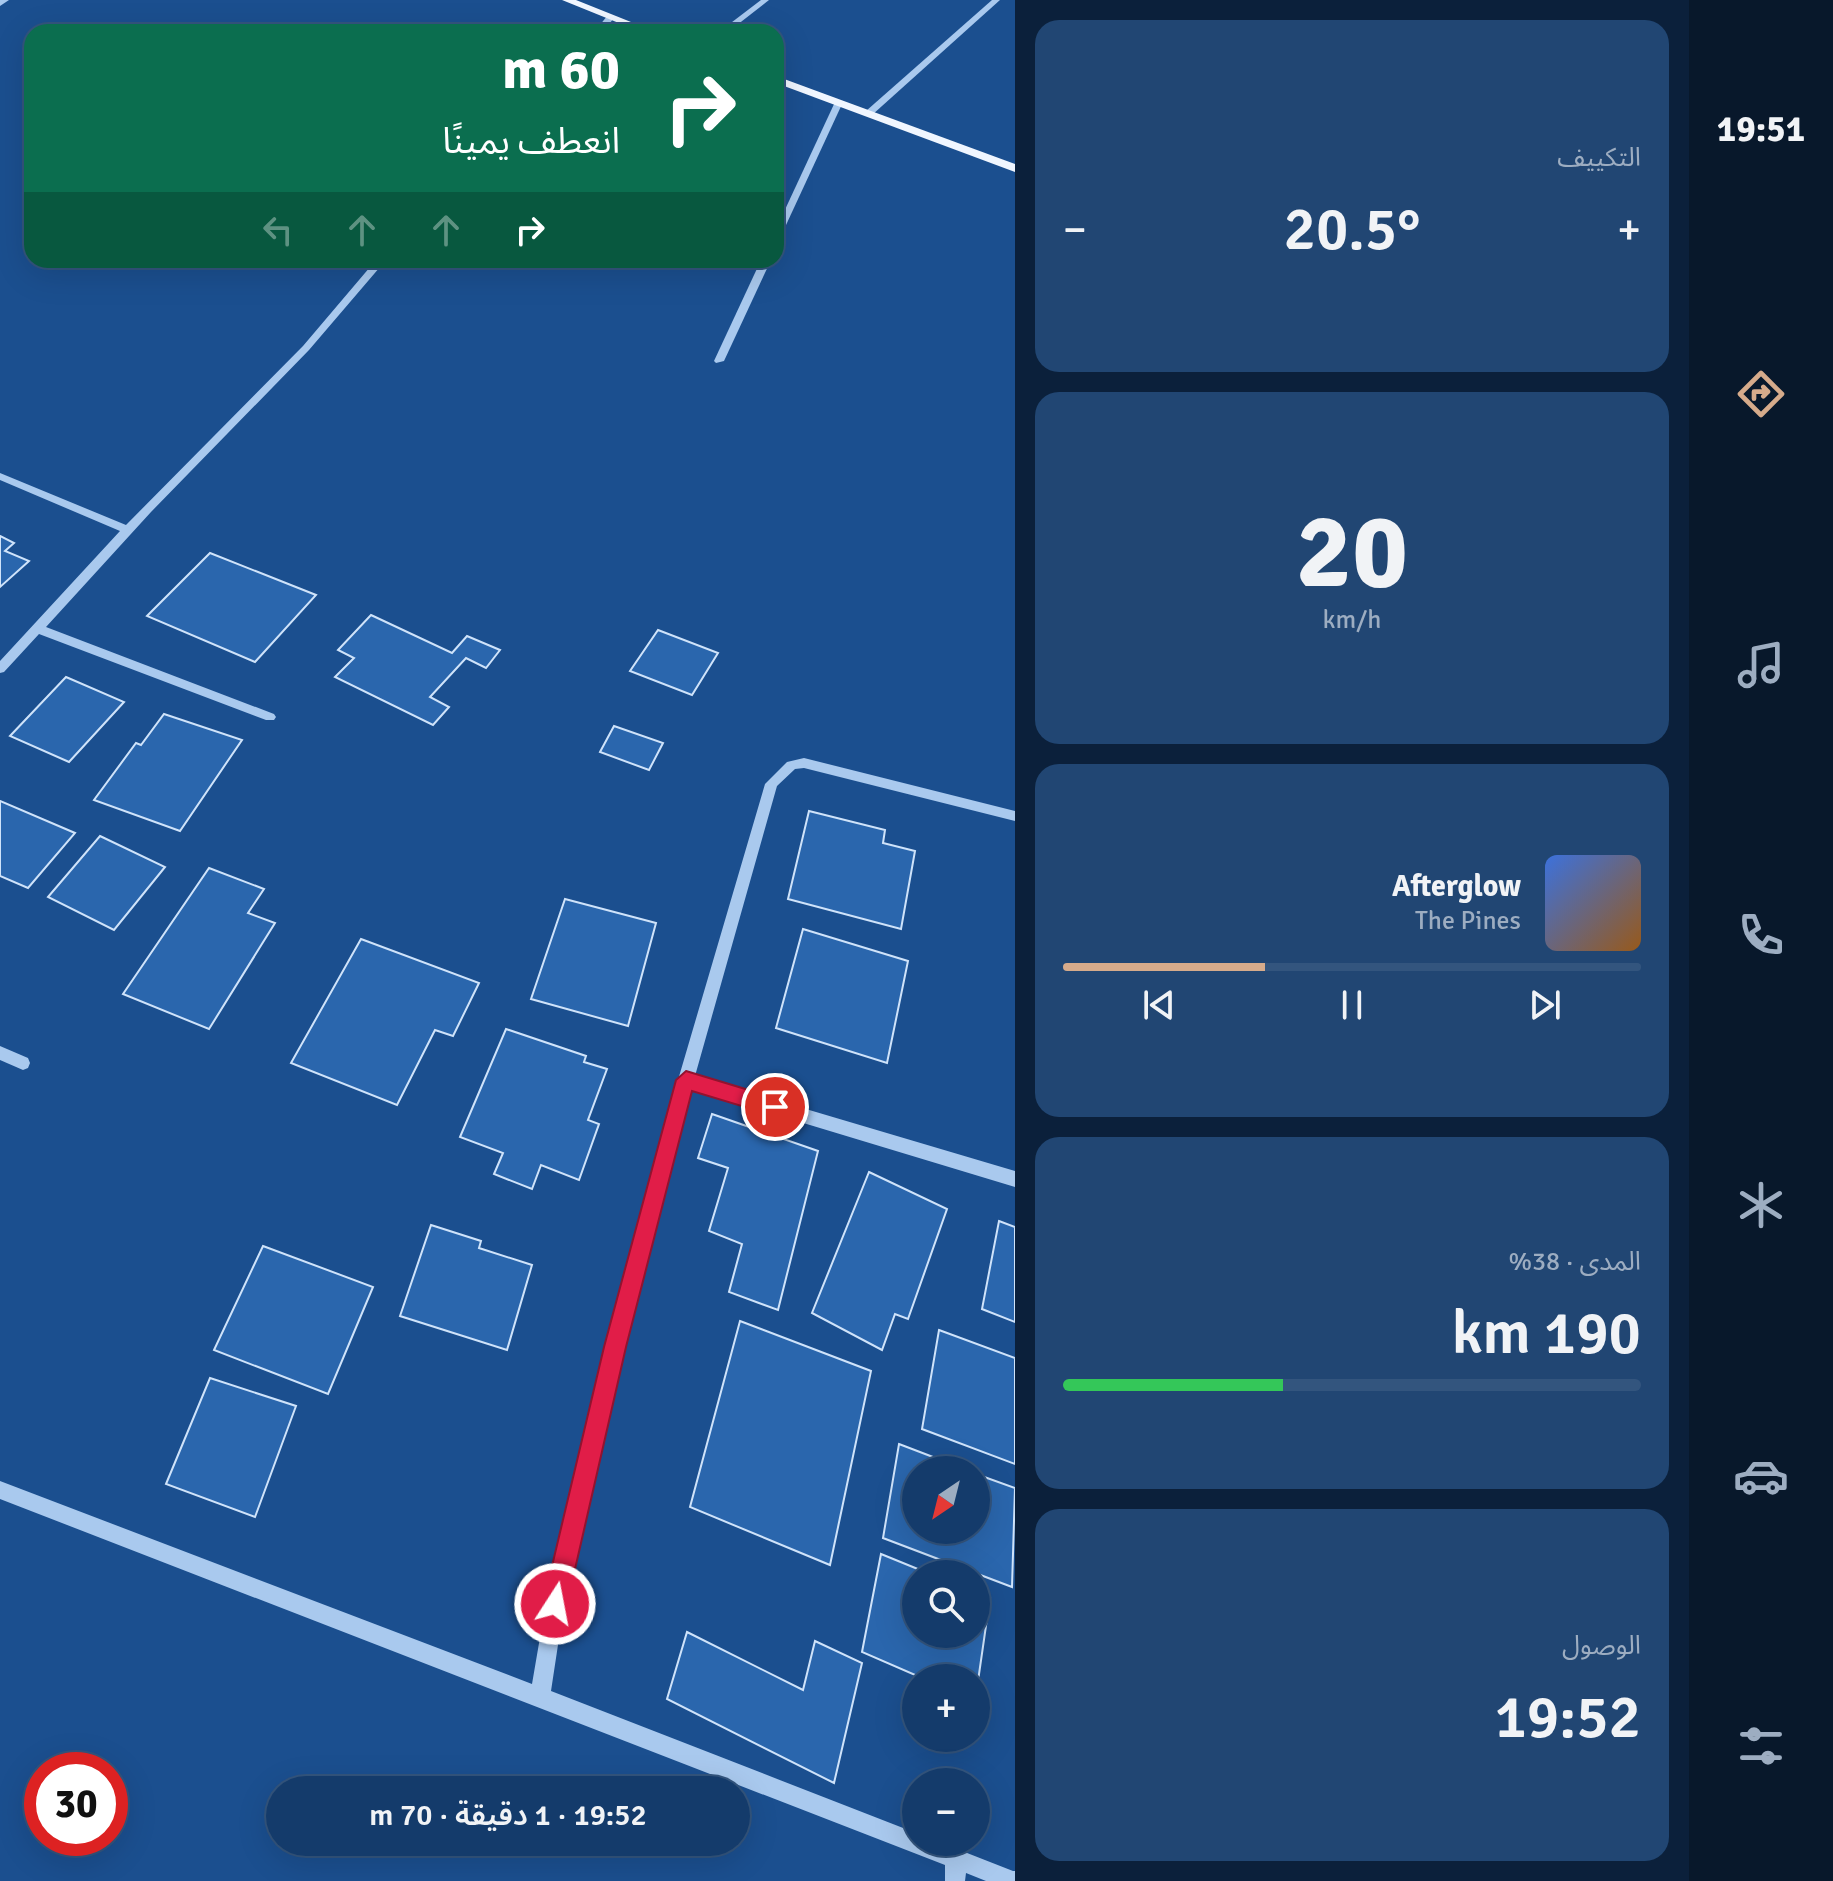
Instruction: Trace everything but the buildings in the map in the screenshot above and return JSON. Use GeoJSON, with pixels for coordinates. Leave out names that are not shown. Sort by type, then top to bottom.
{"type":"FeatureCollection","features":[{"type":"Feature","properties":{"kind":"main road"},"geometry":{"type":"LineString","coordinates":[[567,0],[630,24]]}},
{"type":"Feature","properties":{"kind":"main road"},"geometry":{"type":"LineString","coordinates":[[784,82],[1015,168]]}},
{"type":"Feature","properties":{"kind":"street"},"geometry":{"type":"LineString","coordinates":[[0,4],[5,0]]}},
{"type":"Feature","properties":{"kind":"street"},"geometry":{"type":"LineString","coordinates":[[734,24],[765,0]]}},
{"type":"Feature","properties":{"kind":"street"},"geometry":{"type":"LineString","coordinates":[[869,113],[996,0]]}},
{"type":"Feature","properties":{"kind":"street"},"geometry":{"type":"LineString","coordinates":[[605,24],[611,17]]}},
{"type":"Feature","properties":{"kind":"street"},"geometry":{"type":"LineString","coordinates":[[784,221],[839,102]]}},
{"type":"Feature","properties":{"kind":"street"},"geometry":{"type":"LineString","coordinates":[[0,669],[127,530],[306,348],[374,268]]}},
{"type":"Feature","properties":{"kind":"street"},"geometry":{"type":"LineString","coordinates":[[719,361],[762,268]]}},
{"type":"Feature","properties":{"kind":"street"},"geometry":{"type":"LineString","coordinates":[[0,476],[127,530]]}},
{"type":"Feature","properties":{"kind":"street"},"geometry":{"type":"LineString","coordinates":[[39,629],[270,717]]}},
{"type":"Feature","properties":{"kind":"street"},"geometry":{"type":"LineString","coordinates":[[540,1697],[559,1579],[686,1080],[765,802],[779,773],[791,765],[804,763],[1015,816]]}},
{"type":"Feature","properties":{"kind":"street"},"geometry":{"type":"LineString","coordinates":[[0,1053],[23,1063]]}},
{"type":"Feature","properties":{"kind":"street"},"geometry":{"type":"LineString","coordinates":[[686,1080],[1015,1179]]}},
{"type":"Feature","properties":{"kind":"street"},"geometry":{"type":"LineString","coordinates":[[0,1490],[1013,1881]]}},
{"type":"Feature","properties":{"kind":"street"},"geometry":{"type":"LineString","coordinates":[[955,1881],[956,1859]]}},
{"type":"Feature","properties":{"kind":"route"},"geometry":{"type":"LineString","coordinates":[[555,1604],[615,1347],[686,1080],[775,1107]]}}]}
